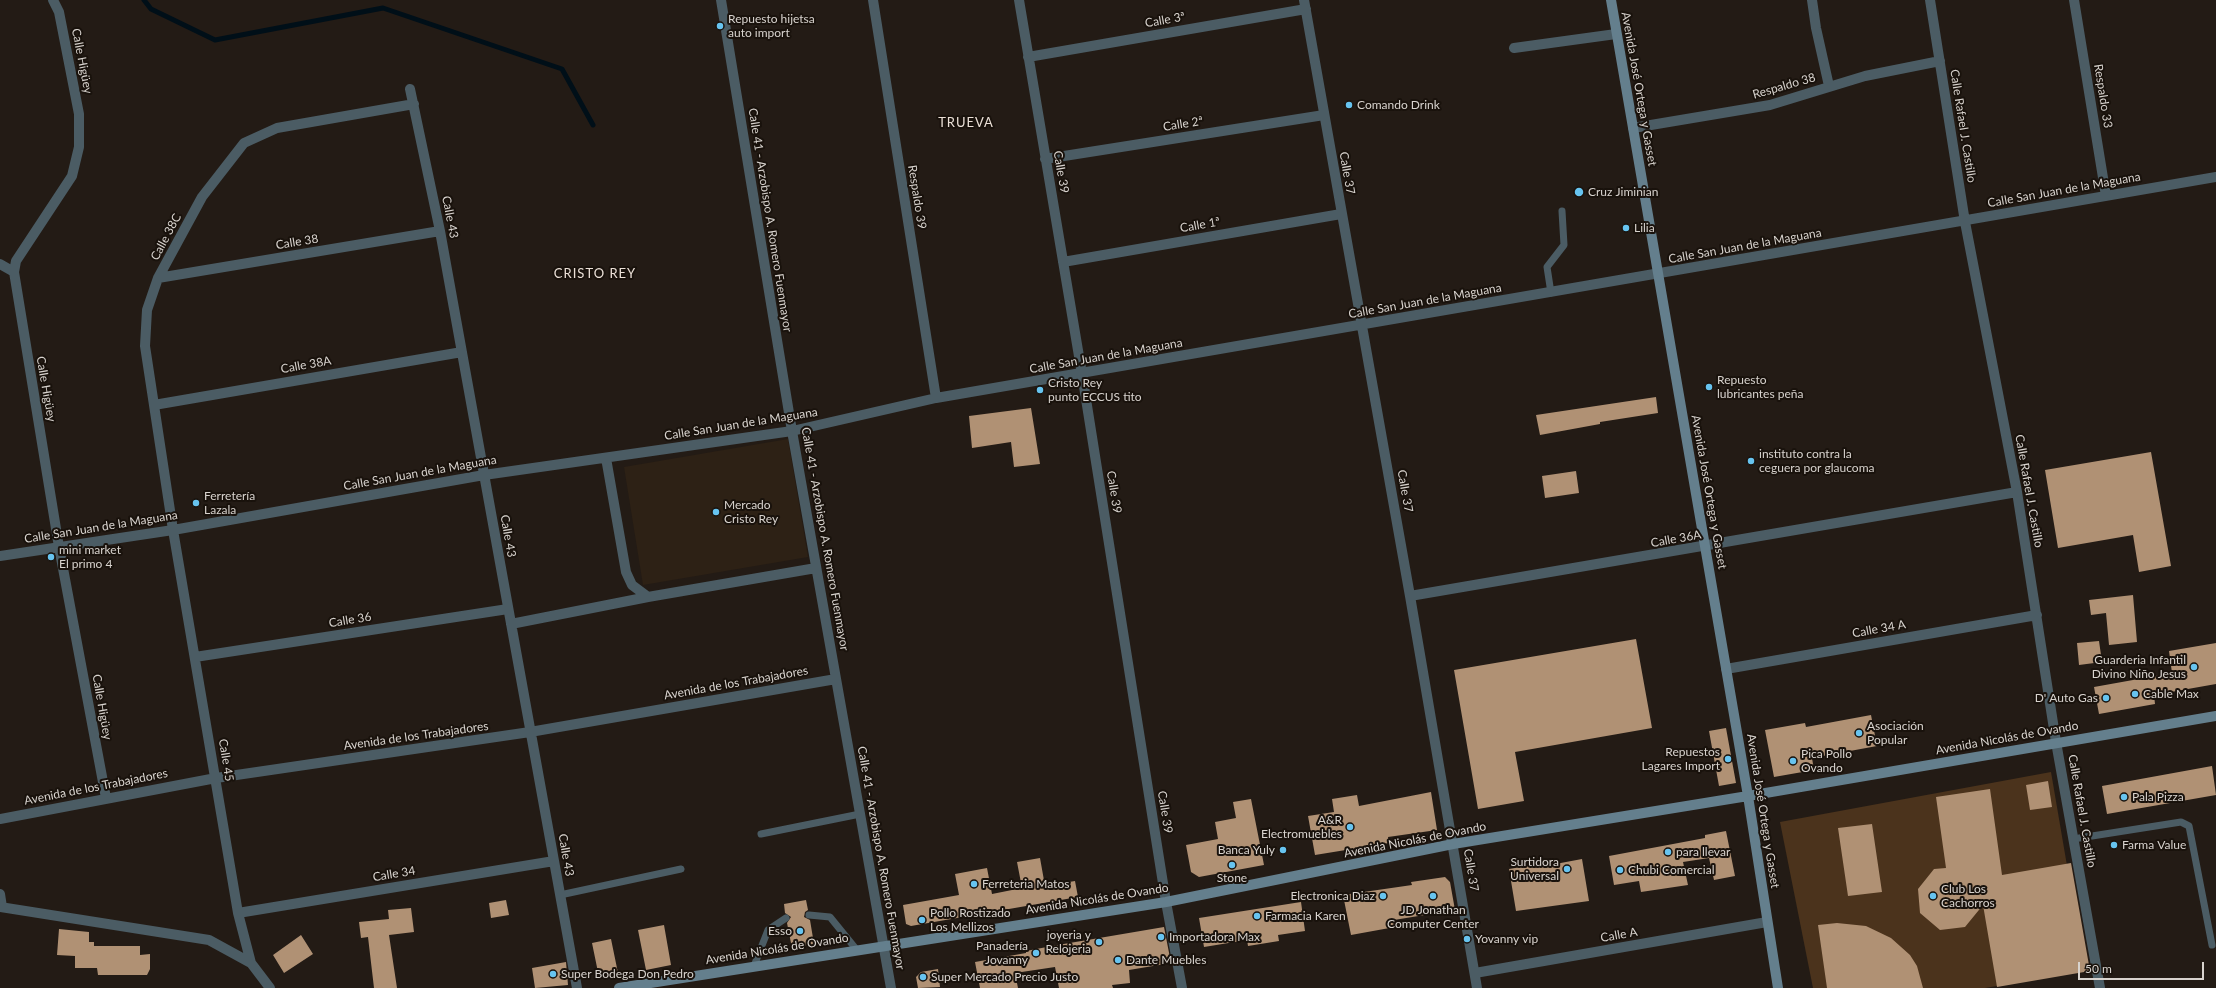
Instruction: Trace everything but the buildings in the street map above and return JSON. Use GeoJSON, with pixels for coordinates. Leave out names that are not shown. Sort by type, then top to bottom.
{"type":"FeatureCollection","features":[{"type":"Feature","properties":{"kind":"street","name":"Calle Higüey"},"geometry":{"type":"LineString","coordinates":[[53,0],[59,12],[79,114],[79,147],[72,176],[16,261],[14,272],[59,547],[106,798]]}},
{"type":"Feature","properties":{"kind":"street","name":"Calle 41 - Arzobispo A. Romero Fuenmayor"},"geometry":{"type":"LineString","coordinates":[[721,0],[792,431],[891,988]]}},
{"type":"Feature","properties":{"kind":"street","name":"Respaldo 39"},"geometry":{"type":"LineString","coordinates":[[873,0],[936,398]]}},
{"type":"Feature","properties":{"kind":"street","name":"Calle 39"},"geometry":{"type":"LineString","coordinates":[[1019,0],[1082,374],[1166,902],[1182,988]]}},
{"type":"Feature","properties":{"kind":"street","name":"Avenida José Ortega y Gasset"},"geometry":{"type":"LineString","coordinates":[[1611,0],[1748,796],[1778,988]]}},
{"type":"Feature","properties":{"kind":"street"},"geometry":{"type":"LineString","coordinates":[[1812,0],[1816,28],[1829,86]]}},
{"type":"Feature","properties":{"kind":"street","name":"Calle Rafael J. Castillo"},"geometry":{"type":"LineString","coordinates":[[1930,0],[1965,222],[2017,492],[2056,742],[2100,988]]}},
{"type":"Feature","properties":{"kind":"street","name":"Respaldo 33"},"geometry":{"type":"LineString","coordinates":[[2074,0],[2106,196]]}},
{"type":"Feature","properties":{"kind":"street","name":"Calle 3ª"},"geometry":{"type":"LineString","coordinates":[[1028,57],[1305,4]]}},
{"type":"Feature","properties":{"kind":"street","name":"Calle 37"},"geometry":{"type":"LineString","coordinates":[[1305,4],[1410,596],[1477,988]]}},
{"type":"Feature","properties":{"kind":"street"},"geometry":{"type":"LineString","coordinates":[[1514,48],[1616,34]]}},
{"type":"Feature","properties":{"kind":"street","name":"Respaldo 38"},"geometry":{"type":"LineString","coordinates":[[1633,128],[1770,105],[1865,76],[1940,62]]}},
{"type":"Feature","properties":{"kind":"street","name":"Calle 43"},"geometry":{"type":"LineString","coordinates":[[410,89],[440,232],[577,988]]}},
{"type":"Feature","properties":{"kind":"street","name":"Calle 38C"},"geometry":{"type":"LineString","coordinates":[[173,530],[146,339],[147,310],[158,278],[202,197],[244,144],[277,128],[414,104]]}},
{"type":"Feature","properties":{"kind":"street","name":"Calle 2ª"},"geometry":{"type":"LineString","coordinates":[[1045,159],[1324,115]]}},
{"type":"Feature","properties":{"kind":"street","name":"Calle San Juan de la Maguana"},"geometry":{"type":"LineString","coordinates":[[0,556],[173,530],[484,475],[792,431],[936,398],[1965,222],[2216,177]]}},
{"type":"Feature","properties":{"kind":"street","name":"Calle 1ª"},"geometry":{"type":"LineString","coordinates":[[1063,262],[1342,214]]}},
{"type":"Feature","properties":{"kind":"street","name":"Calle 38"},"geometry":{"type":"LineString","coordinates":[[158,278],[440,232]]}},
{"type":"Feature","properties":{"kind":"street"},"geometry":{"type":"LineString","coordinates":[[0,264],[14,272]]}},
{"type":"Feature","properties":{"kind":"street","name":"Calle 38A"},"geometry":{"type":"LineString","coordinates":[[154,404],[462,352]]}},
{"type":"Feature","properties":{"kind":"street"},"geometry":{"type":"LineString","coordinates":[[606,458],[626,572],[632,585],[648,597]]}},
{"type":"Feature","properties":{"kind":"street","name":"Calle 36A"},"geometry":{"type":"LineString","coordinates":[[1410,596],[1705,547],[2017,492]]}},
{"type":"Feature","properties":{"kind":"street","name":"Calle 45"},"geometry":{"type":"LineString","coordinates":[[173,530],[238,913],[251,963],[270,988]]}},
{"type":"Feature","properties":{"kind":"street"},"geometry":{"type":"LineString","coordinates":[[511,624],[648,597],[816,568]]}},
{"type":"Feature","properties":{"kind":"street","name":"Calle 36"},"geometry":{"type":"LineString","coordinates":[[195,657],[508,609]]}},
{"type":"Feature","properties":{"kind":"street","name":"Calle 34 A"},"geometry":{"type":"LineString","coordinates":[[1726,670],[2037,615]]}},
{"type":"Feature","properties":{"kind":"street","name":"Avenida de los Trabajadores"},"geometry":{"type":"LineString","coordinates":[[0,819],[216,778],[530,732],[836,679]]}},
{"type":"Feature","properties":{"kind":"street","name":"Avenida Nicolás de Ovando"},"geometry":{"type":"LineString","coordinates":[[619,988],[884,945],[1166,902],[1453,844],[1748,796],[2056,742],[2216,716]]}},
{"type":"Feature","properties":{"kind":"street","name":"Calle 34"},"geometry":{"type":"LineString","coordinates":[[238,913],[554,861]]}},
{"type":"Feature","properties":{"kind":"street"},"geometry":{"type":"LineString","coordinates":[[0,894],[1,907],[209,940],[251,963]]}},
{"type":"Feature","properties":{"kind":"street","name":"Calle A"},"geometry":{"type":"LineString","coordinates":[[1475,973],[1768,922]]}},
{"type":"Feature","properties":{"kind":"lane"},"geometry":{"type":"LineString","coordinates":[[1551,293],[1547,267],[1564,245],[1562,211]]}},
{"type":"Feature","properties":{"kind":"lane"},"geometry":{"type":"LineString","coordinates":[[761,834],[860,814]]}},
{"type":"Feature","properties":{"kind":"lane"},"geometry":{"type":"LineString","coordinates":[[2073,839],[2181,822],[2189,826],[2212,945]]}},
{"type":"Feature","properties":{"kind":"lane"},"geometry":{"type":"LineString","coordinates":[[560,895],[681,869]]}},
{"type":"Feature","properties":{"kind":"lane"},"geometry":{"type":"LineString","coordinates":[[808,915],[830,917],[856,950]]}},
{"type":"Feature","properties":{"kind":"lane"},"geometry":{"type":"LineString","coordinates":[[754,966],[768,930],[786,918]]}},
{"type":"Feature","properties":{"kind":"shaded area","name":"Mercado Cristo Rey"},"geometry":{"type":"Polygon","coordinates":[[[788,439],[808,557],[643,585],[624,467],[788,439]]]}},
{"type":"Feature","properties":{"kind":"shaded area","name":"Club Los Cachorros"},"geometry":{"type":"Polygon","coordinates":[[[2051,772],[2085,971],[1985,988],[1813,988],[1780,822],[2051,772]]]}},
{"type":"Feature","properties":{"kind":"waterway"},"geometry":{"type":"LineString","coordinates":[[144,0],[151,9],[215,40],[383,8],[562,69],[593,125]]}},
{"type":"Feature","properties":{"kind":"place","name":"Repuesto hijetsa auto import"},"geometry":{"type":"Point","coordinates":[720,26]}},
{"type":"Feature","properties":{"kind":"place","name":"Comando Drink"},"geometry":{"type":"Point","coordinates":[1349,105]}},
{"type":"Feature","properties":{"kind":"place","name":"Cruz Jiminian"},"geometry":{"type":"Point","coordinates":[1579,192]}},
{"type":"Feature","properties":{"kind":"place","name":"Lilia"},"geometry":{"type":"Point","coordinates":[1626,228]}},
{"type":"Feature","properties":{"kind":"place","name":"Repuesto lubricantes peña"},"geometry":{"type":"Point","coordinates":[1709,387]}},
{"type":"Feature","properties":{"kind":"place","name":"Cristo Rey punto ECCUS tito"},"geometry":{"type":"Point","coordinates":[1040,390]}},
{"type":"Feature","properties":{"kind":"place","name":"instituto contra la ceguera por glaucoma"},"geometry":{"type":"Point","coordinates":[1751,461]}},
{"type":"Feature","properties":{"kind":"place","name":"Ferretería Lazala"},"geometry":{"type":"Point","coordinates":[196,503]}},
{"type":"Feature","properties":{"kind":"place","name":"Mercado Cristo Rey"},"geometry":{"type":"Point","coordinates":[716,512]}},
{"type":"Feature","properties":{"kind":"place","name":"mini market El primo 4"},"geometry":{"type":"Point","coordinates":[51,557]}},
{"type":"Feature","properties":{"kind":"place","name":"Guarderia Infantil Divino Niño Jesus"},"geometry":{"type":"Point","coordinates":[2194,667]}},
{"type":"Feature","properties":{"kind":"place","name":"Cable Max"},"geometry":{"type":"Point","coordinates":[2135,694]}},
{"type":"Feature","properties":{"kind":"place","name":"D' Auto Gas"},"geometry":{"type":"Point","coordinates":[2106,698]}},
{"type":"Feature","properties":{"kind":"place","name":"Asociación Popular"},"geometry":{"type":"Point","coordinates":[1859,733]}},
{"type":"Feature","properties":{"kind":"place","name":"Repuestos Lagares Import"},"geometry":{"type":"Point","coordinates":[1728,759]}},
{"type":"Feature","properties":{"kind":"place","name":"Pica Pollo Ovando"},"geometry":{"type":"Point","coordinates":[1793,761]}},
{"type":"Feature","properties":{"kind":"place","name":"Pala Pizza"},"geometry":{"type":"Point","coordinates":[2124,797]}},
{"type":"Feature","properties":{"kind":"place","name":"A&R Electromuebles"},"geometry":{"type":"Point","coordinates":[1350,827]}},
{"type":"Feature","properties":{"kind":"place","name":"Farma Value"},"geometry":{"type":"Point","coordinates":[2114,845]}},
{"type":"Feature","properties":{"kind":"place","name":"Banca Yuly"},"geometry":{"type":"Point","coordinates":[1283,850]}},
{"type":"Feature","properties":{"kind":"place","name":"para llevar"},"geometry":{"type":"Point","coordinates":[1668,852]}},
{"type":"Feature","properties":{"kind":"place","name":"Stone"},"geometry":{"type":"Point","coordinates":[1232,865]}},
{"type":"Feature","properties":{"kind":"place","name":"Surtidora Universal"},"geometry":{"type":"Point","coordinates":[1567,869]}},
{"type":"Feature","properties":{"kind":"place","name":"Chubi Comercial"},"geometry":{"type":"Point","coordinates":[1620,870]}},
{"type":"Feature","properties":{"kind":"place","name":"Ferreteria Matos"},"geometry":{"type":"Point","coordinates":[974,884]}},
{"type":"Feature","properties":{"kind":"place","name":"Electronica Diaz"},"geometry":{"type":"Point","coordinates":[1383,896]}},
{"type":"Feature","properties":{"kind":"place","name":"JD Jonathan Computer Center"},"geometry":{"type":"Point","coordinates":[1433,896]}},
{"type":"Feature","properties":{"kind":"place","name":"Club Los Cachorros"},"geometry":{"type":"Point","coordinates":[1933,896]}},
{"type":"Feature","properties":{"kind":"place","name":"Farmacia Karen"},"geometry":{"type":"Point","coordinates":[1257,916]}},
{"type":"Feature","properties":{"kind":"place","name":"Pollo Rostizado Los Mellizos"},"geometry":{"type":"Point","coordinates":[922,920]}},
{"type":"Feature","properties":{"kind":"place","name":"Esso"},"geometry":{"type":"Point","coordinates":[800,931]}},
{"type":"Feature","properties":{"kind":"place","name":"Importadora Max"},"geometry":{"type":"Point","coordinates":[1161,937]}},
{"type":"Feature","properties":{"kind":"place","name":"Yovanny vip"},"geometry":{"type":"Point","coordinates":[1467,939]}},
{"type":"Feature","properties":{"kind":"place","name":"joyeria y Relojeria"},"geometry":{"type":"Point","coordinates":[1099,942]}},
{"type":"Feature","properties":{"kind":"place","name":"Panadería Jovanny"},"geometry":{"type":"Point","coordinates":[1036,953]}},
{"type":"Feature","properties":{"kind":"place","name":"Dante Muebles"},"geometry":{"type":"Point","coordinates":[1118,960]}},
{"type":"Feature","properties":{"kind":"place","name":"Super Bodega Don Pedro"},"geometry":{"type":"Point","coordinates":[553,974]}},
{"type":"Feature","properties":{"kind":"place","name":"Super Mercado Precio Justo"},"geometry":{"type":"Point","coordinates":[923,977]}},
{"type":"Feature","properties":{"kind":"district","name":"TRUEVA"},"geometry":{"type":"Point","coordinates":[966,123]}},
{"type":"Feature","properties":{"kind":"district","name":"CRISTO REY"},"geometry":{"type":"Point","coordinates":[595,274]}}]}
